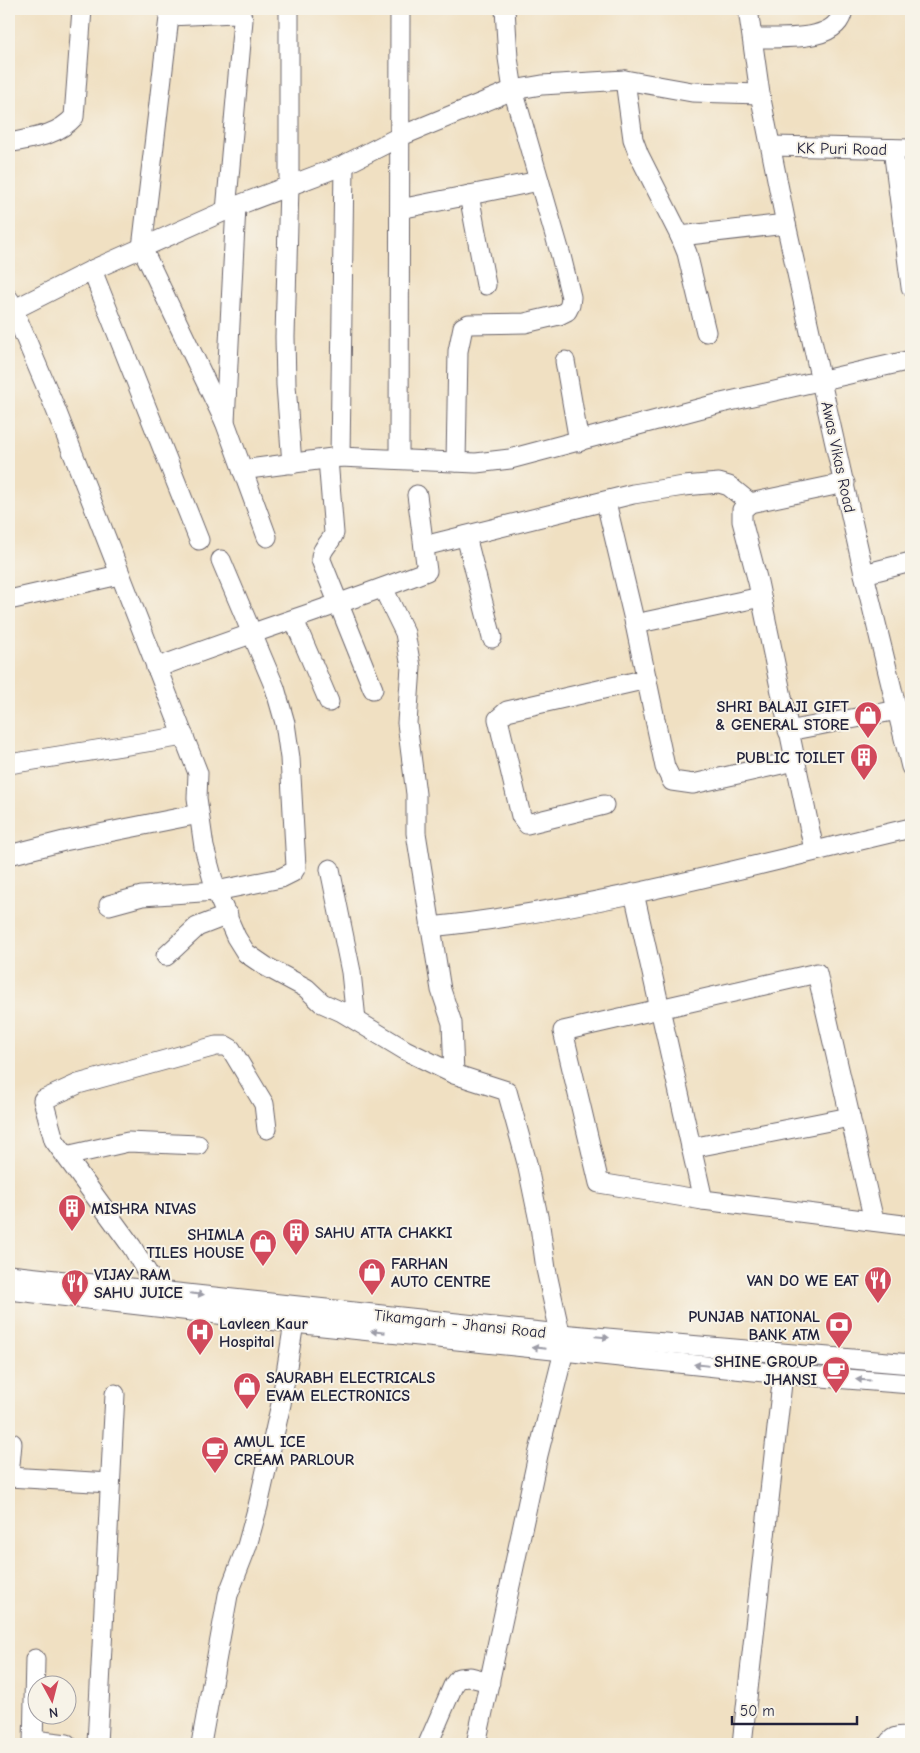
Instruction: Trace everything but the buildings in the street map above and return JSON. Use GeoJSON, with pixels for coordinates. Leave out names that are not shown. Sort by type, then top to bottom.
{"type":"FeatureCollection","features":[{"type":"Feature","properties":{"kind":"street"},"geometry":{"type":"LineString","coordinates":[[9,143],[54,133],[66,126],[74,117],[82,9]]}},
{"type":"Feature","properties":{"kind":"street"},"geometry":{"type":"LineString","coordinates":[[289,9],[289,186],[285,376],[292,464]]}},
{"type":"Feature","properties":{"kind":"street"},"geometry":{"type":"LineString","coordinates":[[400,9],[400,460]]}},
{"type":"Feature","properties":{"kind":"street"},"geometry":{"type":"LineString","coordinates":[[456,462],[458,351],[463,327],[469,324],[525,323],[559,315],[566,311],[570,305],[571,297],[513,90],[508,58],[505,9]]}},
{"type":"Feature","properties":{"kind":"street","name":"Awas Vikas Road"},"geometry":{"type":"LineString","coordinates":[[748,9],[760,94],[772,146],[786,224],[823,380],[864,574],[911,767]]}},
{"type":"Feature","properties":{"kind":"street"},"geometry":{"type":"LineString","coordinates":[[753,38],[818,34],[829,31],[838,24],[843,9]]}},
{"type":"Feature","properties":{"kind":"street"},"geometry":{"type":"LineString","coordinates":[[225,422],[231,209],[243,20],[241,15],[235,13],[169,12],[142,248],[225,422],[266,537]]}},
{"type":"Feature","properties":{"kind":"street"},"geometry":{"type":"LineString","coordinates":[[625,80],[634,139],[639,155],[687,253],[706,332]]}},
{"type":"Feature","properties":{"kind":"street"},"geometry":{"type":"LineString","coordinates":[[476,1744],[562,1342],[546,1269],[540,1226],[527,1163],[507,1091],[454,1074],[405,1050],[322,1002],[306,988],[265,966],[246,953],[236,937],[216,891],[204,847],[196,798],[198,774],[56,410],[10,306],[231,209],[344,165],[401,136],[513,90],[542,85],[625,80],[692,92],[760,94]]}},
{"type":"Feature","properties":{"kind":"street","name":"KK Puri Road"},"geometry":{"type":"LineString","coordinates":[[772,146],[902,149]]}},
{"type":"Feature","properties":{"kind":"street"},"geometry":{"type":"LineString","coordinates":[[902,149],[911,287]]}},
{"type":"Feature","properties":{"kind":"street"},"geometry":{"type":"LineString","coordinates":[[344,165],[334,458],[334,533],[320,556],[373,690]]}},
{"type":"Feature","properties":{"kind":"street"},"geometry":{"type":"LineString","coordinates":[[400,209],[539,180]]}},
{"type":"Feature","properties":{"kind":"street"},"geometry":{"type":"LineString","coordinates":[[469,195],[486,285]]}},
{"type":"Feature","properties":{"kind":"street"},"geometry":{"type":"LineString","coordinates":[[680,236],[786,224]]}},
{"type":"Feature","properties":{"kind":"street"},"geometry":{"type":"LineString","coordinates":[[92,270],[199,540]]}},
{"type":"Feature","properties":{"kind":"street"},"geometry":{"type":"LineString","coordinates":[[242,470],[334,458],[476,463],[510,459],[717,404],[911,360]]}},
{"type":"Feature","properties":{"kind":"street"},"geometry":{"type":"LineString","coordinates":[[565,361],[579,442]]}},
{"type":"Feature","properties":{"kind":"street"},"geometry":{"type":"LineString","coordinates":[[424,546],[633,494],[684,486],[719,483],[729,486],[750,503]]}},
{"type":"Feature","properties":{"kind":"street"},"geometry":{"type":"LineString","coordinates":[[814,850],[761,597],[742,521],[742,510],[750,503],[845,483]]}},
{"type":"Feature","properties":{"kind":"street"},"geometry":{"type":"LineString","coordinates":[[156,668],[251,632],[340,605],[427,571],[416,495]]}},
{"type":"Feature","properties":{"kind":"street"},"geometry":{"type":"LineString","coordinates":[[606,502],[635,624],[665,767],[672,781],[693,784],[795,761]]}},
{"type":"Feature","properties":{"kind":"street"},"geometry":{"type":"LineString","coordinates":[[466,536],[492,638]]}},
{"type":"Feature","properties":{"kind":"street"},"geometry":{"type":"LineString","coordinates":[[109,905],[150,895],[216,891],[281,878],[293,872],[296,867],[290,758],[285,723],[275,688],[221,560]]}},
{"type":"Feature","properties":{"kind":"street"},"geometry":{"type":"LineString","coordinates":[[864,574],[911,562]]}},
{"type":"Feature","properties":{"kind":"street"},"geometry":{"type":"LineString","coordinates":[[9,600],[120,574]]}},
{"type":"Feature","properties":{"kind":"street"},"geometry":{"type":"LineString","coordinates":[[384,588],[405,633],[411,666],[407,723],[416,794],[416,833],[441,990],[452,1023],[454,1074]]}},
{"type":"Feature","properties":{"kind":"street"},"geometry":{"type":"LineString","coordinates":[[635,624],[761,597]]}},
{"type":"Feature","properties":{"kind":"street"},"geometry":{"type":"LineString","coordinates":[[294,620],[328,702]]}},
{"type":"Feature","properties":{"kind":"street"},"geometry":{"type":"LineString","coordinates":[[604,805],[527,824],[521,816],[498,719],[506,712],[646,679]]}},
{"type":"Feature","properties":{"kind":"street"},"geometry":{"type":"LineString","coordinates":[[788,731],[898,710]]}},
{"type":"Feature","properties":{"kind":"street"},"geometry":{"type":"LineString","coordinates":[[9,764],[184,736]]}},
{"type":"Feature","properties":{"kind":"street"},"geometry":{"type":"LineString","coordinates":[[9,855],[64,841],[199,814]]}},
{"type":"Feature","properties":{"kind":"street"},"geometry":{"type":"LineString","coordinates":[[430,926],[494,920],[634,893],[911,828]]}},
{"type":"Feature","properties":{"kind":"street"},"geometry":{"type":"LineString","coordinates":[[330,869],[351,972],[356,1020]]}},
{"type":"Feature","properties":{"kind":"street"},"geometry":{"type":"LineString","coordinates":[[634,893],[703,1200]]}},
{"type":"Feature","properties":{"kind":"street"},"geometry":{"type":"LineString","coordinates":[[166,956],[197,927],[228,915]]}},
{"type":"Feature","properties":{"kind":"street"},"geometry":{"type":"LineString","coordinates":[[874,1221],[816,973],[563,1031],[600,1183],[703,1200],[911,1226]]}},
{"type":"Feature","properties":{"kind":"street"},"geometry":{"type":"LineString","coordinates":[[157,1289],[132,1247],[54,1140],[43,1100],[78,1084],[216,1046],[226,1046],[237,1059],[264,1104],[267,1129]]}},
{"type":"Feature","properties":{"kind":"street"},"geometry":{"type":"LineString","coordinates":[[691,1148],[850,1117]]}},
{"type":"Feature","properties":{"kind":"street"},"geometry":{"type":"LineString","coordinates":[[66,1156],[128,1142],[198,1145]]}},
{"type":"Feature","properties":{"kind":"street","name":"Tikamgarh - Jhansi Road"},"geometry":{"type":"LineString","coordinates":[[9,1275],[123,1294],[157,1289],[562,1342],[911,1364]]}},
{"type":"Feature","properties":{"kind":"street"},"geometry":{"type":"LineString","coordinates":[[9,1290],[123,1294],[294,1323],[562,1342],[783,1374],[911,1384]]}},
{"type":"Feature","properties":{"kind":"street"},"geometry":{"type":"LineString","coordinates":[[201,1744],[228,1595],[247,1546],[258,1506],[281,1404],[294,1323]]}},
{"type":"Feature","properties":{"kind":"street"},"geometry":{"type":"LineString","coordinates":[[742,1744],[783,1374]]}},
{"type":"Feature","properties":{"kind":"street"},"geometry":{"type":"LineString","coordinates":[[97,1744],[114,1394]]}},
{"type":"Feature","properties":{"kind":"street"},"geometry":{"type":"LineString","coordinates":[[12,1443],[9,1477],[110,1483]]}},
{"type":"Feature","properties":{"kind":"street"},"geometry":{"type":"LineString","coordinates":[[35,1659],[33,1742],[67,1744]]}},
{"type":"Feature","properties":{"kind":"street"},"geometry":{"type":"LineString","coordinates":[[428,1744],[458,1678],[470,1677],[490,1682]]}},
{"type":"Feature","properties":{"kind":"street"},"geometry":{"type":"LineString","coordinates":[[888,1744],[891,1739],[898,1736],[911,1738]]}},
{"type":"Feature","properties":{"kind":"place","name":"SHRI BALAJI GIFT & GENERAL STORE"},"geometry":{"type":"Point","coordinates":[868,739]}},
{"type":"Feature","properties":{"kind":"place","name":"PUBLIC TOILET"},"geometry":{"type":"Point","coordinates":[864,781]}},
{"type":"Feature","properties":{"kind":"place","name":"MISHRA NIVAS"},"geometry":{"type":"Point","coordinates":[72,1232]}},
{"type":"Feature","properties":{"kind":"place","name":"SAHU ATTA CHAKKI"},"geometry":{"type":"Point","coordinates":[296,1256]}},
{"type":"Feature","properties":{"kind":"place","name":"SHIMLA TILES HOUSE"},"geometry":{"type":"Point","coordinates":[263,1267]}},
{"type":"Feature","properties":{"kind":"place","name":"FARHAN AUTO CENTRE"},"geometry":{"type":"Point","coordinates":[372,1296]}},
{"type":"Feature","properties":{"kind":"place","name":"VAN DO WE EAT"},"geometry":{"type":"Point","coordinates":[878,1304]}},
{"type":"Feature","properties":{"kind":"place","name":"VIJAY RAM SAHU JUICE"},"geometry":{"type":"Point","coordinates":[75,1307]}},
{"type":"Feature","properties":{"kind":"place","name":"PUNJAB NATIONAL BANK ATM"},"geometry":{"type":"Point","coordinates":[839,1349]}},
{"type":"Feature","properties":{"kind":"place","name":"Lavleen Kaur Hospital"},"geometry":{"type":"Point","coordinates":[200,1356]}},
{"type":"Feature","properties":{"kind":"place","name":"SHINE GROUP JHANSI"},"geometry":{"type":"Point","coordinates":[836,1394]}},
{"type":"Feature","properties":{"kind":"place","name":"SAURABH ELECTRICALS EVAM ELECTRONICS"},"geometry":{"type":"Point","coordinates":[247,1410]}},
{"type":"Feature","properties":{"kind":"place","name":"AMUL ICE CREAM PARLOUR"},"geometry":{"type":"Point","coordinates":[215,1474]}}]}
